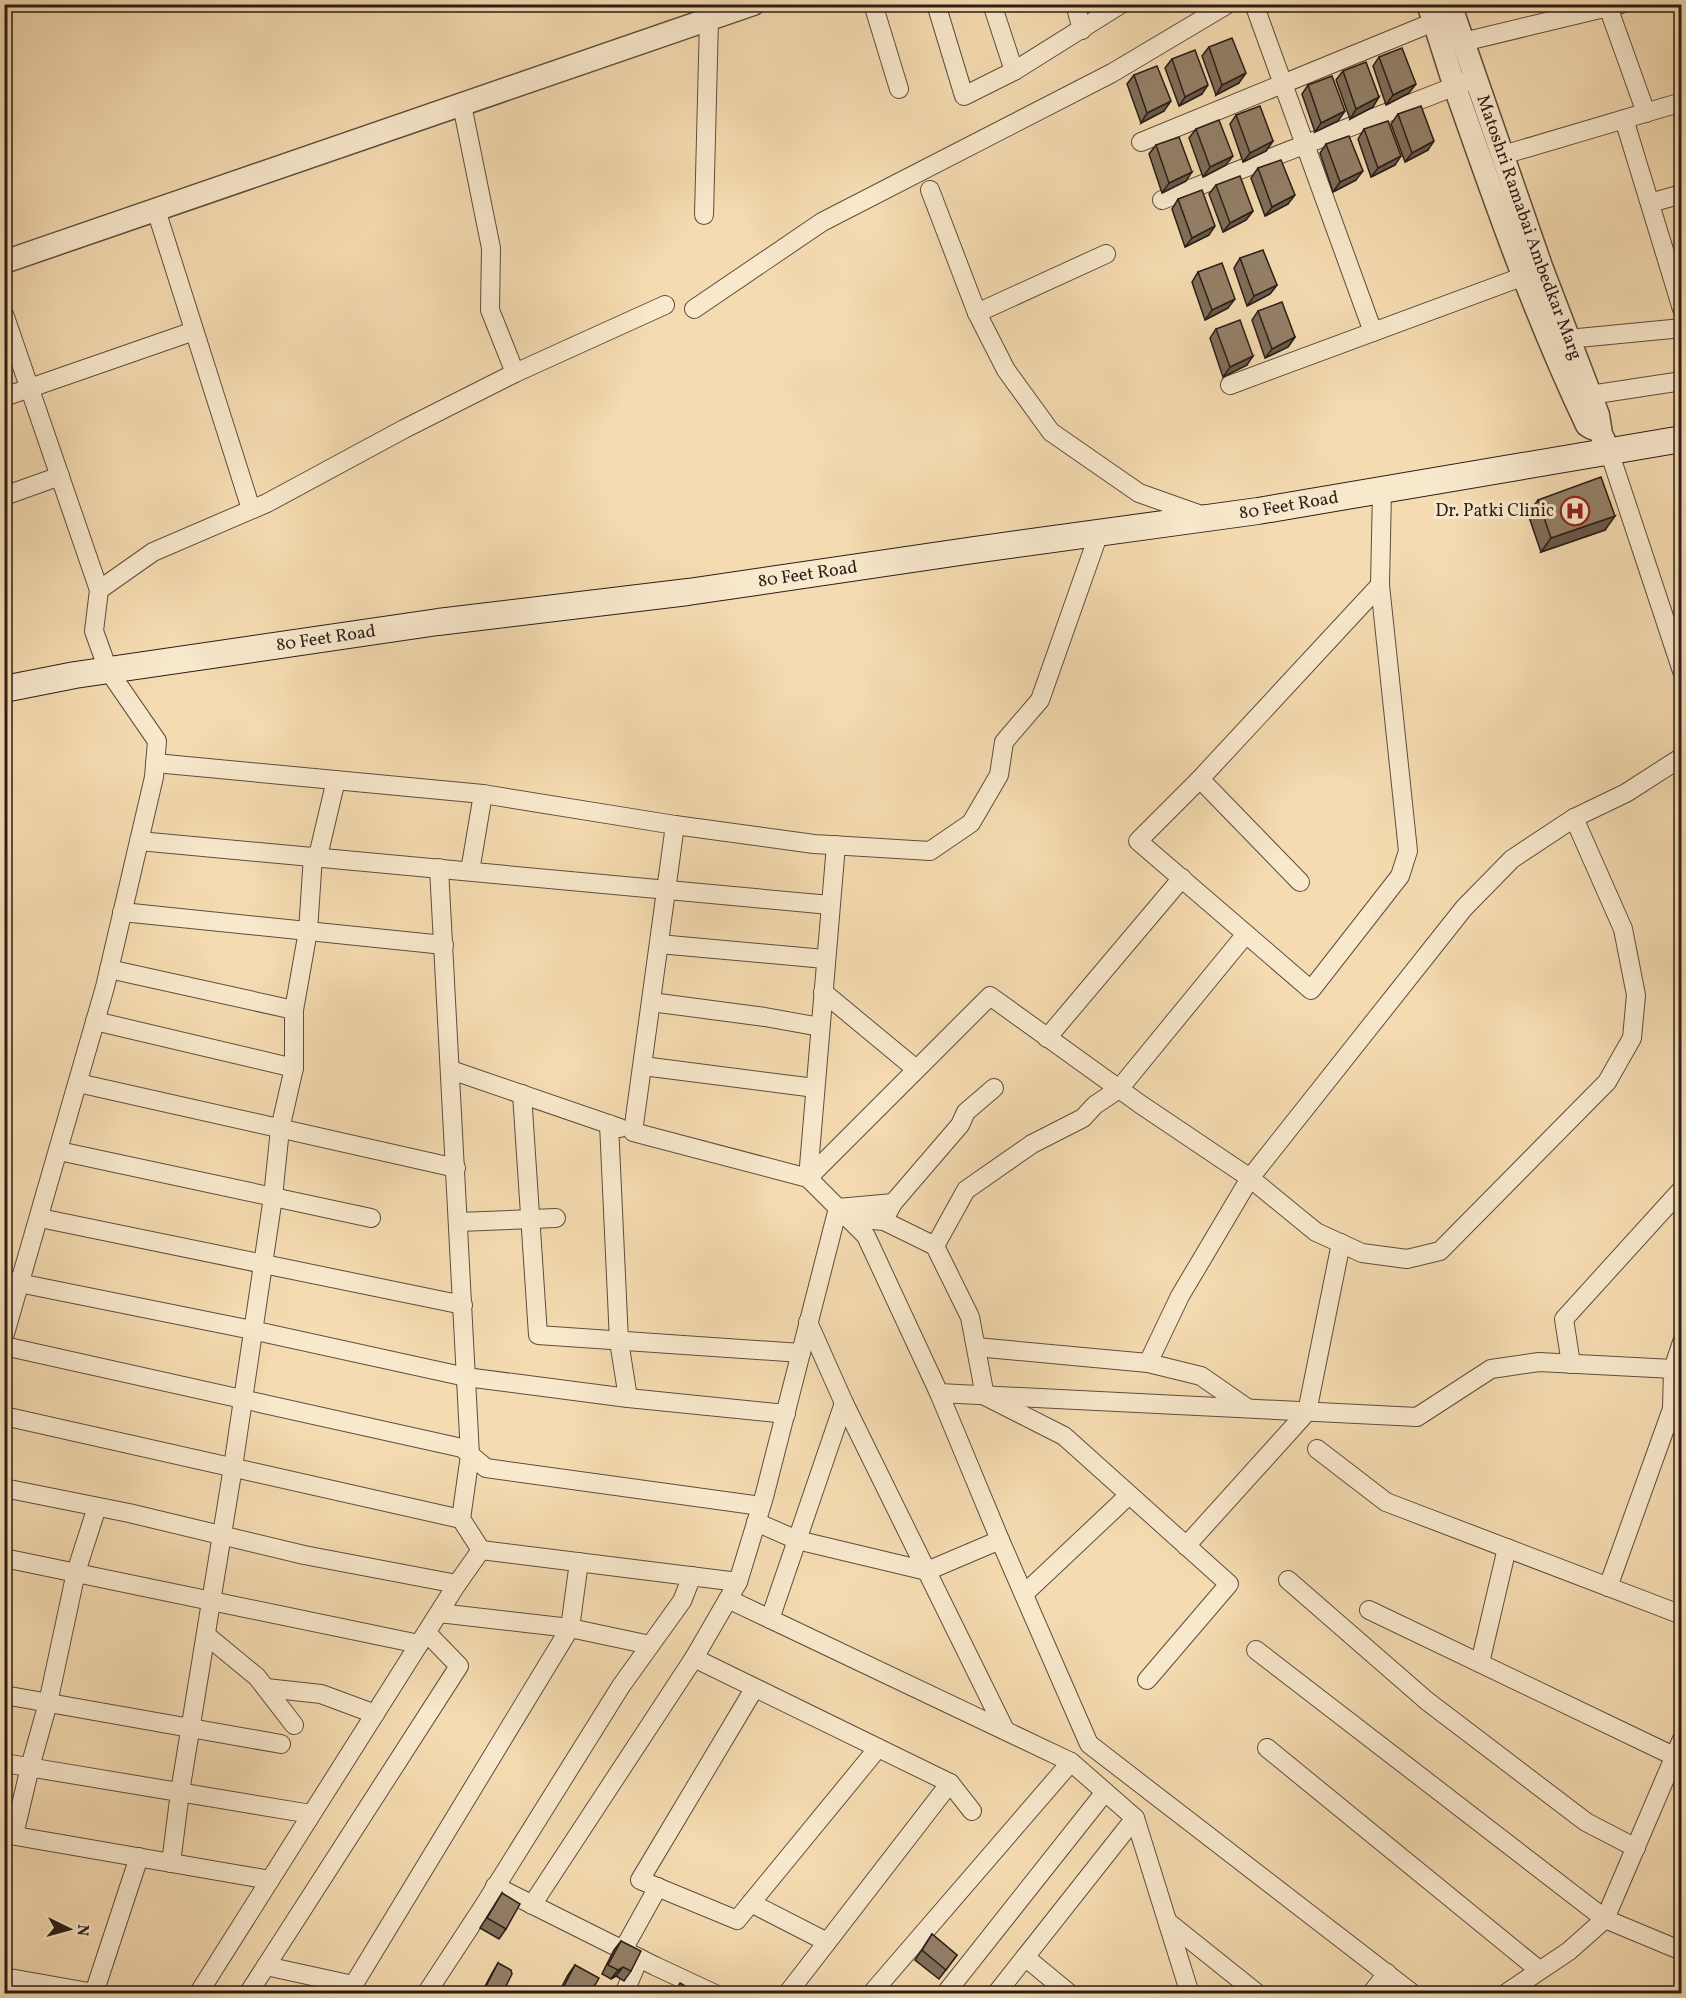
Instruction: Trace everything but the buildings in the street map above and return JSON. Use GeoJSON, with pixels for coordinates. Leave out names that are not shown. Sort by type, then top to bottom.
{"type":"FeatureCollection","features":[{"type":"Feature","properties":{"kind":"main road","name":"80 Feet Road"},"geometry":{"type":"LineString","coordinates":[[4,688],[108,670],[438,622],[688,592],[1208,518],[1383,490],[1605,443],[1682,439]]}},
{"type":"Feature","properties":{"kind":"street"},"geometry":{"type":"LineString","coordinates":[[4,262],[753,4]]}},
{"type":"Feature","properties":{"kind":"street"},"geometry":{"type":"LineString","coordinates":[[873,4],[899,89]]}},
{"type":"Feature","properties":{"kind":"street"},"geometry":{"type":"LineString","coordinates":[[936,4],[964,96],[1014,71],[1121,4]]}},
{"type":"Feature","properties":{"kind":"street"},"geometry":{"type":"LineString","coordinates":[[992,4],[1014,71]]}},
{"type":"Feature","properties":{"kind":"street"},"geometry":{"type":"LineString","coordinates":[[1075,4],[1082,30]]}},
{"type":"Feature","properties":{"kind":"street"},"geometry":{"type":"LineString","coordinates":[[694,309],[822,222],[1112,73],[1228,4]]}},
{"type":"Feature","properties":{"kind":"street"},"geometry":{"type":"LineString","coordinates":[[1254,4],[1373,332]]}},
{"type":"Feature","properties":{"kind":"street"},"geometry":{"type":"LineString","coordinates":[[1463,42],[1612,6],[1646,113]]}},
{"type":"Feature","properties":{"kind":"street"},"geometry":{"type":"LineString","coordinates":[[1141,142],[1282,84],[1441,11],[1533,273],[1570,389],[1587,425],[1605,443],[1682,671]]}},
{"type":"Feature","properties":{"kind":"street","name":"Matoshri Ramabai Ambedkar Marg"},"geometry":{"type":"LineString","coordinates":[[1441,11],[1463,42],[1466,82],[1503,155],[1533,273],[1568,339],[1598,415],[1605,443]]}},
{"type":"Feature","properties":{"kind":"street"},"geometry":{"type":"LineString","coordinates":[[704,214],[709,20]]}},
{"type":"Feature","properties":{"kind":"street"},"geometry":{"type":"LineString","coordinates":[[1162,200],[1466,82]]}},
{"type":"Feature","properties":{"kind":"street"},"geometry":{"type":"LineString","coordinates":[[1503,155],[1682,102]]}},
{"type":"Feature","properties":{"kind":"street"},"geometry":{"type":"LineString","coordinates":[[462,105],[491,248],[490,310],[515,373]]}},
{"type":"Feature","properties":{"kind":"street"},"geometry":{"type":"LineString","coordinates":[[1624,119],[1682,309]]}},
{"type":"Feature","properties":{"kind":"street"},"geometry":{"type":"LineString","coordinates":[[930,190],[977,314],[1006,370],[1051,432],[1139,493],[1208,518]]}},
{"type":"Feature","properties":{"kind":"street"},"geometry":{"type":"LineString","coordinates":[[1650,203],[1682,194]]}},
{"type":"Feature","properties":{"kind":"street"},"geometry":{"type":"LineString","coordinates":[[156,210],[251,509]]}},
{"type":"Feature","properties":{"kind":"street"},"geometry":{"type":"LineString","coordinates":[[977,314],[1106,254]]}},
{"type":"Feature","properties":{"kind":"street"},"geometry":{"type":"LineString","coordinates":[[1230,385],[1533,273]]}},
{"type":"Feature","properties":{"kind":"street"},"geometry":{"type":"LineString","coordinates":[[99,590],[153,552],[251,509],[515,373],[665,305]]}},
{"type":"Feature","properties":{"kind":"street"},"geometry":{"type":"LineString","coordinates":[[4,314],[99,590],[93,631],[108,670],[157,741],[154,777],[109,969],[40,1218],[13,1282],[4,1338]]}},
{"type":"Feature","properties":{"kind":"street"},"geometry":{"type":"LineString","coordinates":[[1568,339],[1682,328]]}},
{"type":"Feature","properties":{"kind":"street"},"geometry":{"type":"LineString","coordinates":[[4,397],[194,331]]}},
{"type":"Feature","properties":{"kind":"street"},"geometry":{"type":"LineString","coordinates":[[1590,395],[1682,381]]}},
{"type":"Feature","properties":{"kind":"street"},"geometry":{"type":"LineString","coordinates":[[4,496],[60,476]]}},
{"type":"Feature","properties":{"kind":"street"},"geometry":{"type":"LineString","coordinates":[[1380,585],[1138,841],[1311,990],[1400,876],[1408,851],[1380,585],[1383,490]]}},
{"type":"Feature","properties":{"kind":"street"},"geometry":{"type":"LineString","coordinates":[[155,763],[483,794],[675,825],[836,845],[930,851],[971,823],[999,775],[1004,742],[1040,700],[1099,533]]}},
{"type":"Feature","properties":{"kind":"street"},"geometry":{"type":"LineString","coordinates":[[1148,1363],[1180,1296],[1250,1178],[1464,908],[1512,859],[1574,818],[1626,793],[1682,757]]}},
{"type":"Feature","properties":{"kind":"street"},"geometry":{"type":"LineString","coordinates":[[1200,778],[1300,882]]}},
{"type":"Feature","properties":{"kind":"street"},"geometry":{"type":"LineString","coordinates":[[313,856],[318,856],[336,780]]}},
{"type":"Feature","properties":{"kind":"street"},"geometry":{"type":"LineString","coordinates":[[470,871],[483,794]]}},
{"type":"Feature","properties":{"kind":"street"},"geometry":{"type":"LineString","coordinates":[[808,1178],[990,996],[1119,1089],[1250,1178],[1316,1232],[1362,1253],[1407,1259],[1440,1251],[1607,1082],[1632,1038],[1636,995],[1623,929],[1574,818]]}},
{"type":"Feature","properties":{"kind":"street"},"geometry":{"type":"LineString","coordinates":[[633,1132],[675,825]]}},
{"type":"Feature","properties":{"kind":"street"},"geometry":{"type":"LineString","coordinates":[[139,841],[830,905]]}},
{"type":"Feature","properties":{"kind":"street"},"geometry":{"type":"LineString","coordinates":[[808,1178],[836,845]]}},
{"type":"Feature","properties":{"kind":"street"},"geometry":{"type":"LineString","coordinates":[[171,1863],[180,1792],[223,1536],[273,1197],[280,1129],[294,1068],[294,1010],[308,931],[313,856]]}},
{"type":"Feature","properties":{"kind":"street"},"geometry":{"type":"LineString","coordinates":[[439,868],[470,1455],[461,1519],[481,1550]]}},
{"type":"Feature","properties":{"kind":"street"},"geometry":{"type":"LineString","coordinates":[[1047,1038],[1182,878]]}},
{"type":"Feature","properties":{"kind":"street"},"geometry":{"type":"LineString","coordinates":[[123,912],[444,945]]}},
{"type":"Feature","properties":{"kind":"street"},"geometry":{"type":"LineString","coordinates":[[935,1246],[966,1190],[1032,1144],[1083,1118],[1095,1104],[1119,1089],[1246,934]]}},
{"type":"Feature","properties":{"kind":"street"},"geometry":{"type":"LineString","coordinates":[[659,944],[825,959]]}},
{"type":"Feature","properties":{"kind":"street"},"geometry":{"type":"LineString","coordinates":[[109,969],[294,1010]]}},
{"type":"Feature","properties":{"kind":"street"},"geometry":{"type":"LineString","coordinates":[[823,992],[916,1069]]}},
{"type":"Feature","properties":{"kind":"street"},"geometry":{"type":"LineString","coordinates":[[651,1002],[765,1017],[820,1027]]}},
{"type":"Feature","properties":{"kind":"street"},"geometry":{"type":"LineString","coordinates":[[95,1021],[294,1068]]}},
{"type":"Feature","properties":{"kind":"street"},"geometry":{"type":"LineString","coordinates":[[643,1066],[815,1088]]}},
{"type":"Feature","properties":{"kind":"street"},"geometry":{"type":"LineString","coordinates":[[451,1070],[633,1132],[808,1178],[866,1236],[939,1393],[1000,1540],[1089,1743],[1413,1994]]}},
{"type":"Feature","properties":{"kind":"street"},"geometry":{"type":"LineString","coordinates":[[78,1083],[456,1168]]}},
{"type":"Feature","properties":{"kind":"street"},"geometry":{"type":"LineString","coordinates":[[884,1221],[893,1203],[960,1125],[966,1112],[994,1088]]}},
{"type":"Feature","properties":{"kind":"street"},"geometry":{"type":"LineString","coordinates":[[522,1094],[538,1335],[801,1353]]}},
{"type":"Feature","properties":{"kind":"street"},"geometry":{"type":"LineString","coordinates":[[609,1124],[619,1341],[628,1398]]}},
{"type":"Feature","properties":{"kind":"street"},"geometry":{"type":"LineString","coordinates":[[59,1151],[371,1218]]}},
{"type":"Feature","properties":{"kind":"street"},"geometry":{"type":"LineString","coordinates":[[1571,1364],[1564,1319],[1682,1189]]}},
{"type":"Feature","properties":{"kind":"street"},"geometry":{"type":"LineString","coordinates":[[843,1213],[893,1203]]}},
{"type":"Feature","properties":{"kind":"street"},"geometry":{"type":"LineString","coordinates":[[843,1213],[884,1221],[935,1246],[970,1317],[985,1396]]}},
{"type":"Feature","properties":{"kind":"street"},"geometry":{"type":"LineString","coordinates":[[532,1905],[694,1659],[738,1582],[786,1414],[808,1322],[843,1213]]}},
{"type":"Feature","properties":{"kind":"street"},"geometry":{"type":"LineString","coordinates":[[40,1218],[463,1305]]}},
{"type":"Feature","properties":{"kind":"street"},"geometry":{"type":"LineString","coordinates":[[459,1222],[556,1218]]}},
{"type":"Feature","properties":{"kind":"street"},"geometry":{"type":"LineString","coordinates":[[1186,1546],[1308,1412],[1341,1243]]}},
{"type":"Feature","properties":{"kind":"street"},"geometry":{"type":"LineString","coordinates":[[13,1282],[252,1330],[466,1377],[628,1398],[786,1414]]}},
{"type":"Feature","properties":{"kind":"street"},"geometry":{"type":"LineString","coordinates":[[808,1322],[844,1403],[1005,1730]]}},
{"type":"Feature","properties":{"kind":"street"},"geometry":{"type":"LineString","coordinates":[[1608,1587],[1672,1409],[1682,1342]]}},
{"type":"Feature","properties":{"kind":"street"},"geometry":{"type":"LineString","coordinates":[[4,1347],[462,1448],[486,1468],[758,1514],[797,1540],[927,1571],[1000,1540]]}},
{"type":"Feature","properties":{"kind":"street"},"geometry":{"type":"LineString","coordinates":[[976,1347],[1148,1363],[1201,1376],[1249,1409]]}},
{"type":"Feature","properties":{"kind":"street"},"geometry":{"type":"LineString","coordinates":[[939,1393],[1417,1417],[1491,1369],[1539,1362],[1677,1374]]}},
{"type":"Feature","properties":{"kind":"street"},"geometry":{"type":"LineString","coordinates":[[985,1396],[1064,1436],[1229,1584],[1147,1680]]}},
{"type":"Feature","properties":{"kind":"street"},"geometry":{"type":"LineString","coordinates":[[770,1619],[844,1403]]}},
{"type":"Feature","properties":{"kind":"street"},"geometry":{"type":"LineString","coordinates":[[4,1416],[461,1519]]}},
{"type":"Feature","properties":{"kind":"street"},"geometry":{"type":"LineString","coordinates":[[1317,1449],[1386,1502],[1682,1615]]}},
{"type":"Feature","properties":{"kind":"street"},"geometry":{"type":"LineString","coordinates":[[4,1488],[304,1555],[457,1584]]}},
{"type":"Feature","properties":{"kind":"street"},"geometry":{"type":"LineString","coordinates":[[1024,1594],[1129,1495]]}},
{"type":"Feature","properties":{"kind":"street"},"geometry":{"type":"LineString","coordinates":[[97,1507],[76,1572],[48,1703],[9,1835],[270,1880]]}},
{"type":"Feature","properties":{"kind":"street"},"geometry":{"type":"LineString","coordinates":[[1480,1663],[1506,1548]]}},
{"type":"Feature","properties":{"kind":"street"},"geometry":{"type":"LineString","coordinates":[[481,1550],[738,1582]]}},
{"type":"Feature","properties":{"kind":"street"},"geometry":{"type":"LineString","coordinates":[[198,1994],[457,1584],[481,1550]]}},
{"type":"Feature","properties":{"kind":"street"},"geometry":{"type":"LineString","coordinates":[[4,1558],[423,1639],[459,1666],[248,1994]]}},
{"type":"Feature","properties":{"kind":"street"},"geometry":{"type":"LineString","coordinates":[[266,1966],[351,1989],[570,1628],[579,1562]]}},
{"type":"Feature","properties":{"kind":"street"},"geometry":{"type":"LineString","coordinates":[[426,1994],[562,1779],[650,1645],[682,1601],[692,1576]]}},
{"type":"Feature","properties":{"kind":"street"},"geometry":{"type":"LineString","coordinates":[[1288,1580],[1436,1708],[1586,1822],[1635,1848]]}},
{"type":"Feature","properties":{"kind":"street"},"geometry":{"type":"LineString","coordinates":[[728,1599],[1071,1762],[1135,1818],[1190,1994]]}},
{"type":"Feature","properties":{"kind":"street"},"geometry":{"type":"LineString","coordinates":[[1369,1610],[1678,1758]]}},
{"type":"Feature","properties":{"kind":"street"},"geometry":{"type":"LineString","coordinates":[[439,1613],[570,1628],[650,1645]]}},
{"type":"Feature","properties":{"kind":"street"},"geometry":{"type":"LineString","coordinates":[[206,1635],[257,1677],[294,1725]]}},
{"type":"Feature","properties":{"kind":"street"},"geometry":{"type":"LineString","coordinates":[[1256,1650],[1605,1919],[1682,1951]]}},
{"type":"Feature","properties":{"kind":"street"},"geometry":{"type":"LineString","coordinates":[[694,1659],[950,1783],[972,1811]]}},
{"type":"Feature","properties":{"kind":"street"},"geometry":{"type":"LineString","coordinates":[[266,1688],[321,1694],[375,1714]]}},
{"type":"Feature","properties":{"kind":"street"},"geometry":{"type":"LineString","coordinates":[[754,1689],[640,1880],[737,1920],[878,1748]]}},
{"type":"Feature","properties":{"kind":"street"},"geometry":{"type":"LineString","coordinates":[[4,1695],[281,1744]]}},
{"type":"Feature","properties":{"kind":"street"},"geometry":{"type":"LineString","coordinates":[[1505,1994],[1569,1951],[1605,1919],[1635,1848],[1678,1758],[1682,1739]]}},
{"type":"Feature","properties":{"kind":"street"},"geometry":{"type":"LineString","coordinates":[[1267,1748],[1539,1970]]}},
{"type":"Feature","properties":{"kind":"street"},"geometry":{"type":"LineString","coordinates":[[872,1994],[1071,1762]]}},
{"type":"Feature","properties":{"kind":"street"},"geometry":{"type":"LineString","coordinates":[[4,1763],[311,1814]]}},
{"type":"Feature","properties":{"kind":"street"},"geometry":{"type":"LineString","coordinates":[[790,1993],[950,1783]]}},
{"type":"Feature","properties":{"kind":"street"},"geometry":{"type":"LineString","coordinates":[[945,1994],[1105,1792]]}},
{"type":"Feature","properties":{"kind":"street"},"geometry":{"type":"LineString","coordinates":[[996,1994],[1135,1818]]}},
{"type":"Feature","properties":{"kind":"street"},"geometry":{"type":"LineString","coordinates":[[4,1977],[97,1993],[139,1857]]}},
{"type":"Feature","properties":{"kind":"street"},"geometry":{"type":"LineString","coordinates":[[495,1886],[715,1994]]}},
{"type":"Feature","properties":{"kind":"street"},"geometry":{"type":"LineString","coordinates":[[624,1994],[631,1954],[658,1887]]}},
{"type":"Feature","properties":{"kind":"street"},"geometry":{"type":"LineString","coordinates":[[751,1903],[827,1942]]}},
{"type":"Feature","properties":{"kind":"street"},"geometry":{"type":"LineString","coordinates":[[1168,1922],[1258,1994]]}},
{"type":"Feature","properties":{"kind":"street"},"geometry":{"type":"LineString","coordinates":[[1025,1957],[1070,1994]]}},
{"type":"Feature","properties":{"kind":"street"},"geometry":{"type":"LineString","coordinates":[[1371,1994],[1387,1973]]}},
{"type":"Feature","properties":{"kind":"place","name":"Dr. Patki Clinic"},"geometry":{"type":"Point","coordinates":[1575,511]}}]}
